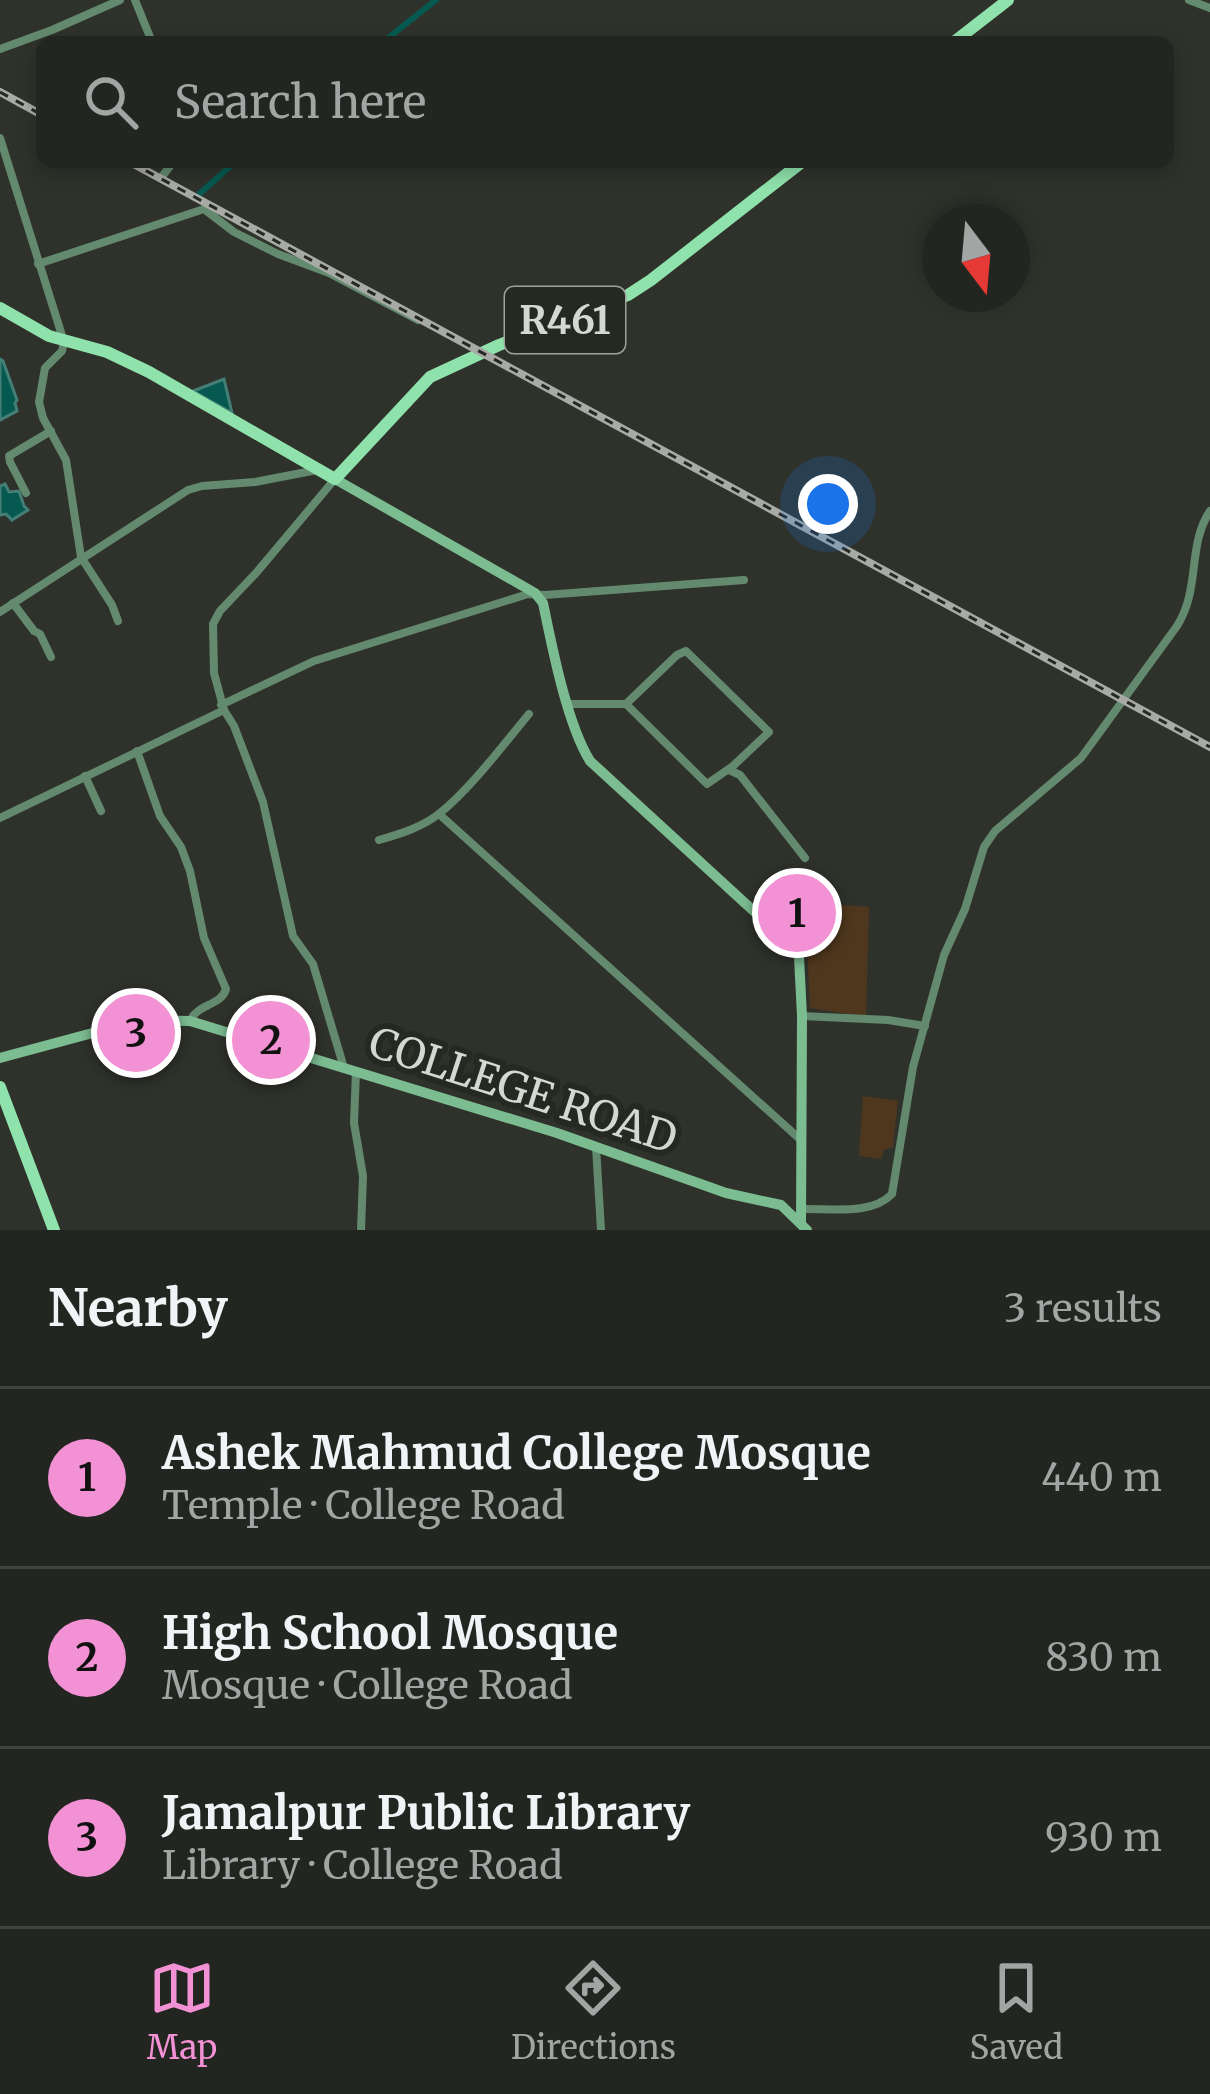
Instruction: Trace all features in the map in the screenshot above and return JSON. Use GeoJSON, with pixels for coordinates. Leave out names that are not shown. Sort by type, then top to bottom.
{"type":"FeatureCollection","features":[{"type":"Feature","properties":{"kind":"main road"},"geometry":{"type":"LineString","coordinates":[[962,36],[1008,0]]}},
{"type":"Feature","properties":{"kind":"main road","name":"R461"},"geometry":{"type":"LineString","coordinates":[[335,478],[430,377],[628,296],[794,168]]}},
{"type":"Feature","properties":{"kind":"main road"},"geometry":{"type":"LineString","coordinates":[[0,308],[64,342],[85,344],[149,372],[535,593],[543,603],[569,704],[590,761],[799,957],[804,1227]]}},
{"type":"Feature","properties":{"kind":"main road","name":"COLLEGE ROAD"},"geometry":{"type":"LineString","coordinates":[[0,1058],[141,1020],[190,1022],[596,1146],[727,1193],[782,1204],[804,1227]]}},
{"type":"Feature","properties":{"kind":"main road"},"geometry":{"type":"LineString","coordinates":[[0,1088],[54,1230]]}},
{"type":"Feature","properties":{"kind":"street"},"geometry":{"type":"LineString","coordinates":[[0,49],[120,0]]}},
{"type":"Feature","properties":{"kind":"street"},"geometry":{"type":"LineString","coordinates":[[135,0],[150,36]]}},
{"type":"Feature","properties":{"kind":"street"},"geometry":{"type":"LineString","coordinates":[[1189,0],[1210,8]]}},
{"type":"Feature","properties":{"kind":"street"},"geometry":{"type":"LineString","coordinates":[[0,138],[64,342],[62,351],[45,368],[39,402],[66,460],[81,557],[118,621]]}},
{"type":"Feature","properties":{"kind":"street"},"geometry":{"type":"LineString","coordinates":[[161,178],[168,168]]}},
{"type":"Feature","properties":{"kind":"street"},"geometry":{"type":"LineString","coordinates":[[38,264],[204,209],[234,232],[329,273],[418,320]]}},
{"type":"Feature","properties":{"kind":"street"},"geometry":{"type":"LineString","coordinates":[[26,493],[9,456],[51,431]]}},
{"type":"Feature","properties":{"kind":"street"},"geometry":{"type":"LineString","coordinates":[[0,612],[188,490],[318,470]]}},
{"type":"Feature","properties":{"kind":"street"},"geometry":{"type":"LineString","coordinates":[[335,478],[220,611],[213,624],[212,649],[222,707],[263,802],[292,936],[314,964],[350,1070],[362,1176],[361,1230]]}},
{"type":"Feature","properties":{"kind":"street"},"geometry":{"type":"LineString","coordinates":[[801,1209],[874,1207],[892,1194],[906,1096],[925,1025],[944,955],[988,839],[1081,758],[1177,626],[1195,570],[1197,538],[1210,511]]}},
{"type":"Feature","properties":{"kind":"street"},"geometry":{"type":"LineString","coordinates":[[0,818],[314,661],[535,593],[744,580]]}},
{"type":"Feature","properties":{"kind":"street"},"geometry":{"type":"LineString","coordinates":[[14,603],[40,634],[51,657]]}},
{"type":"Feature","properties":{"kind":"street"},"geometry":{"type":"LineString","coordinates":[[569,704],[626,704],[686,651],[769,731],[707,784],[626,704]]}},
{"type":"Feature","properties":{"kind":"street"},"geometry":{"type":"LineString","coordinates":[[379,840],[439,814],[529,714]]}},
{"type":"Feature","properties":{"kind":"street"},"geometry":{"type":"LineString","coordinates":[[136,751],[160,816],[181,847],[204,938],[226,989],[222,998],[194,1012],[190,1022]]}},
{"type":"Feature","properties":{"kind":"street"},"geometry":{"type":"LineString","coordinates":[[739,760],[740,775]]}},
{"type":"Feature","properties":{"kind":"street"},"geometry":{"type":"LineString","coordinates":[[728,770],[740,775],[805,857]]}},
{"type":"Feature","properties":{"kind":"street"},"geometry":{"type":"LineString","coordinates":[[85,776],[101,811]]}},
{"type":"Feature","properties":{"kind":"street"},"geometry":{"type":"LineString","coordinates":[[439,814],[802,1141]]}},
{"type":"Feature","properties":{"kind":"street"},"geometry":{"type":"LineString","coordinates":[[802,1016],[925,1025]]}},
{"type":"Feature","properties":{"kind":"street"},"geometry":{"type":"LineString","coordinates":[[596,1146],[601,1230]]}},
{"type":"Feature","properties":{"kind":"shaded area"},"geometry":{"type":"Polygon","coordinates":[[[805,902],[869,907],[866,1017],[810,1008],[805,902]]]}},
{"type":"Feature","properties":{"kind":"shaded area"},"geometry":{"type":"Polygon","coordinates":[[[863,1096],[898,1101],[893,1147],[884,1150],[881,1159],[859,1156],[863,1096]]]}},
{"type":"Feature","properties":{"kind":"water"},"geometry":{"type":"Polygon","coordinates":[[[0,359],[17,411],[0,420],[0,359]]]}},
{"type":"Feature","properties":{"kind":"water"},"geometry":{"type":"Polygon","coordinates":[[[224,379],[232,413],[193,391],[224,379]]]}},
{"type":"Feature","properties":{"kind":"water"},"geometry":{"type":"Polygon","coordinates":[[[5,484],[9,492],[19,491],[28,510],[12,520],[0,515],[0,486],[5,484]]]}},
{"type":"Feature","properties":{"kind":"waterway"},"geometry":{"type":"LineString","coordinates":[[391,36],[436,0]]}},
{"type":"Feature","properties":{"kind":"waterway"},"geometry":{"type":"LineString","coordinates":[[196,197],[228,168]]}},
{"type":"Feature","properties":{"kind":"railway"},"geometry":{"type":"LineString","coordinates":[[0,92],[36,112]]}},
{"type":"Feature","properties":{"kind":"railway"},"geometry":{"type":"LineString","coordinates":[[141,168],[1210,747]]}},
{"type":"Feature","properties":{"kind":"place","name":"Ashek Mahmud College Mosque"},"geometry":{"type":"Point","coordinates":[797,913]}},
{"type":"Feature","properties":{"kind":"place","name":"Jamalpur Public Library"},"geometry":{"type":"Point","coordinates":[136,1033]}},
{"type":"Feature","properties":{"kind":"place","name":"High School Mosque"},"geometry":{"type":"Point","coordinates":[271,1040]}}]}
